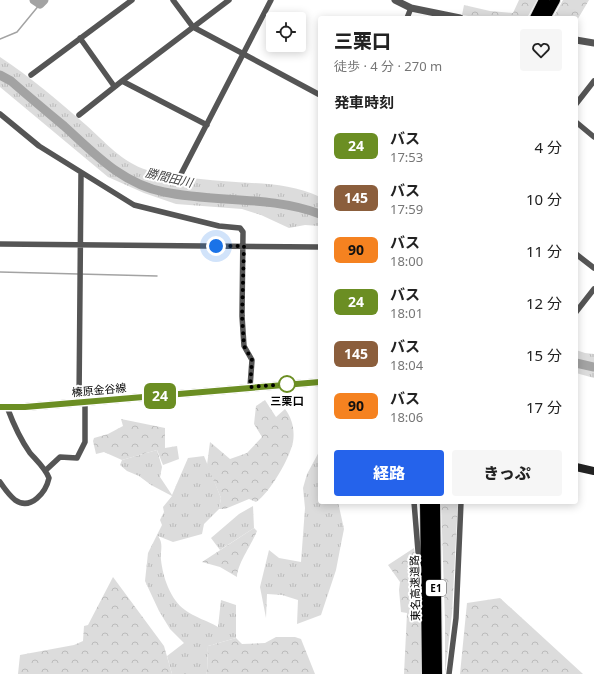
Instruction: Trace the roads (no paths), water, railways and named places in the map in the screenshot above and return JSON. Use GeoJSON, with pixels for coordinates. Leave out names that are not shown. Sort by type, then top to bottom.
{"type":"FeatureCollection","features":[{"type":"Feature","properties":{"kind":"highway"},"geometry":{"type":"LineString","coordinates":[[536,16],[544,0]]}},
{"type":"Feature","properties":{"kind":"highway"},"geometry":{"type":"LineString","coordinates":[[546,16],[555,0]]}},
{"type":"Feature","properties":{"kind":"highway","name":"東名高速道路"},"geometry":{"type":"LineString","coordinates":[[425,504],[427,674]]}},
{"type":"Feature","properties":{"kind":"highway","name":"東名高速道路"},"geometry":{"type":"LineString","coordinates":[[435,504],[436,674]]}},
{"type":"Feature","properties":{"kind":"main road","name":"榛原金谷線"},"geometry":{"type":"LineString","coordinates":[[4,407],[318,382]]}},
{"type":"Feature","properties":{"kind":"main road"},"geometry":{"type":"LineString","coordinates":[[578,467],[594,470]]}},
{"type":"Feature","properties":{"kind":"street"},"geometry":{"type":"LineString","coordinates":[[31,75],[132,0]]}},
{"type":"Feature","properties":{"kind":"street"},"geometry":{"type":"LineString","coordinates":[[173,0],[193,27],[243,55],[318,93]]}},
{"type":"Feature","properties":{"kind":"street"},"geometry":{"type":"LineString","coordinates":[[78,115],[114,86],[229,0]]}},
{"type":"Feature","properties":{"kind":"street"},"geometry":{"type":"LineString","coordinates":[[180,176],[271,0]]}},
{"type":"Feature","properties":{"kind":"street"},"geometry":{"type":"LineString","coordinates":[[394,0],[411,8],[450,16]]}},
{"type":"Feature","properties":{"kind":"street"},"geometry":{"type":"LineString","coordinates":[[408,16],[411,8]]}},
{"type":"Feature","properties":{"kind":"street"},"geometry":{"type":"LineString","coordinates":[[80,38],[114,86]]}},
{"type":"Feature","properties":{"kind":"street"},"geometry":{"type":"LineString","coordinates":[[578,40],[594,43]]}},
{"type":"Feature","properties":{"kind":"street"},"geometry":{"type":"LineString","coordinates":[[122,81],[207,125]]}},
{"type":"Feature","properties":{"kind":"street"},"geometry":{"type":"LineString","coordinates":[[578,101],[594,81]]}},
{"type":"Feature","properties":{"kind":"street"},"geometry":{"type":"LineString","coordinates":[[0,114],[39,146],[74,167],[81,174],[134,205],[219,226],[240,228],[243,232],[244,246],[242,316],[244,346],[252,360],[250,387]]}},
{"type":"Feature","properties":{"kind":"street"},"geometry":{"type":"LineString","coordinates":[[578,124],[594,137]]}},
{"type":"Feature","properties":{"kind":"street"},"geometry":{"type":"LineString","coordinates":[[46,470],[60,457],[77,458],[85,442],[82,402],[80,245],[81,174]]}},
{"type":"Feature","properties":{"kind":"street"},"geometry":{"type":"LineString","coordinates":[[0,244],[318,247]]}},
{"type":"Feature","properties":{"kind":"street"},"geometry":{"type":"LineString","coordinates":[[578,256],[594,268]]}},
{"type":"Feature","properties":{"kind":"street"},"geometry":{"type":"LineString","coordinates":[[578,309],[594,289]]}},
{"type":"Feature","properties":{"kind":"street"},"geometry":{"type":"LineString","coordinates":[[0,482],[16,500],[27,502],[36,500],[44,492],[49,478],[46,470],[29,452],[4,407]]}},
{"type":"Feature","properties":{"kind":"street"},"geometry":{"type":"LineString","coordinates":[[414,504],[421,588],[418,605]]}},
{"type":"Feature","properties":{"kind":"street"},"geometry":{"type":"LineString","coordinates":[[449,674],[456,618],[461,504]]}},
{"type":"Feature","properties":{"kind":"waterway"},"geometry":{"type":"LineString","coordinates":[[34,0],[40,4],[44,0]]}},
{"type":"Feature","properties":{"kind":"waterway"},"geometry":{"type":"LineString","coordinates":[[0,39],[17,32],[40,4]]}},
{"type":"Feature","properties":{"kind":"waterway","name":"勝間田川"},"geometry":{"type":"LineString","coordinates":[[0,75],[11,81],[98,157],[122,175],[135,182],[164,192],[282,204],[318,213]]}},
{"type":"Feature","properties":{"kind":"waterway"},"geometry":{"type":"LineString","coordinates":[[0,272],[157,276]]}},
{"type":"Feature","properties":{"kind":"waterway","name":"勝間田川"},"geometry":{"type":"LineString","coordinates":[[578,363],[594,367]]}},
{"type":"Feature","properties":{"kind":"place","name":"三栗口"},"geometry":{"type":"Point","coordinates":[287,384]}}]}
